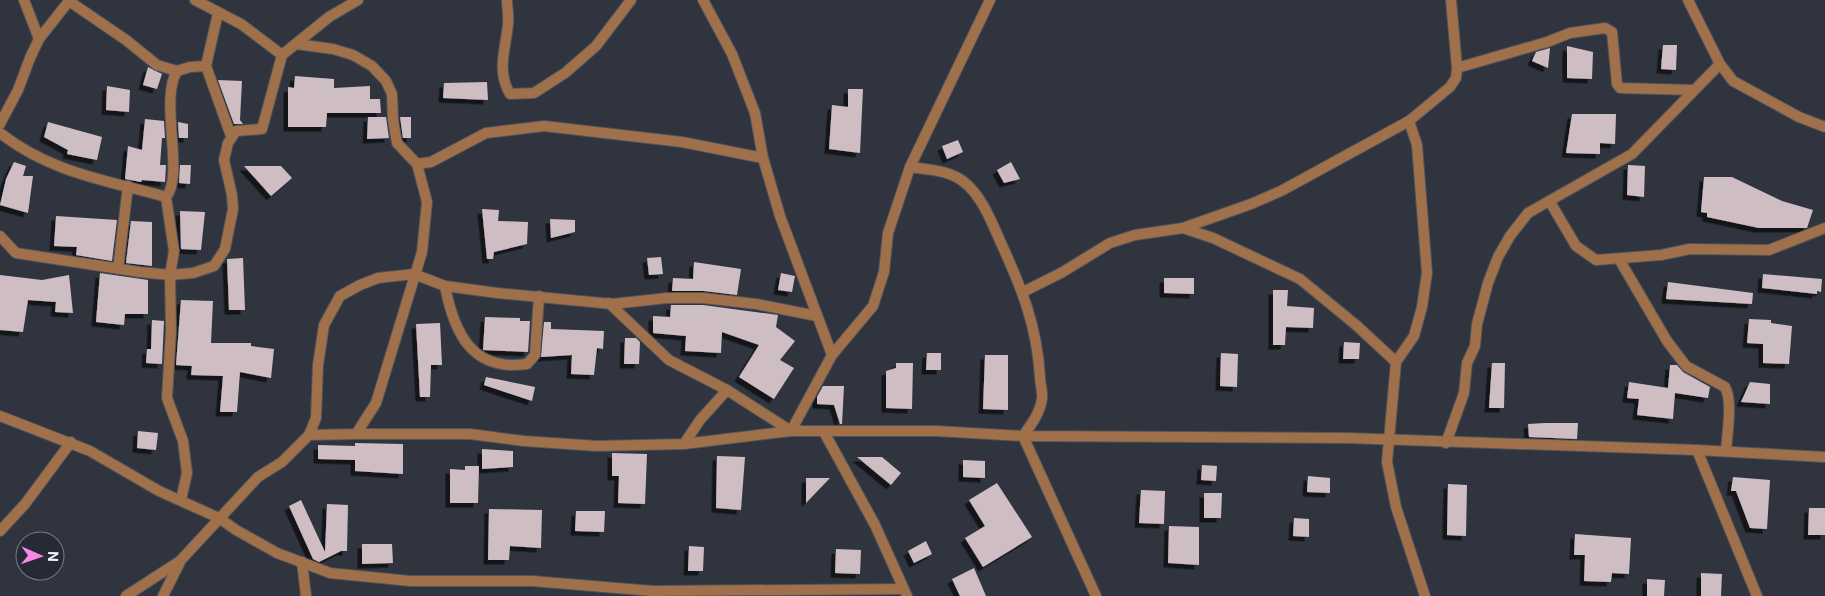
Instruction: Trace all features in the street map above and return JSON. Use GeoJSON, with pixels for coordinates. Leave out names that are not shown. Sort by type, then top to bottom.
{"type":"FeatureCollection","features":[{"type":"Feature","properties":{"kind":"street"},"geometry":{"type":"LineString","coordinates":[[24,0],[39,39]]}},
{"type":"Feature","properties":{"kind":"street"},"geometry":{"type":"LineString","coordinates":[[195,0],[242,24],[282,55]]}},
{"type":"Feature","properties":{"kind":"street"},"geometry":{"type":"LineString","coordinates":[[231,136],[240,130],[262,129],[282,55],[330,16],[358,0]]}},
{"type":"Feature","properties":{"kind":"street"},"geometry":{"type":"LineString","coordinates":[[506,0],[508,23],[502,60],[505,86],[510,94],[534,93],[566,73],[596,46],[631,0]]}},
{"type":"Feature","properties":{"kind":"street"},"geometry":{"type":"LineString","coordinates":[[703,0],[732,54],[755,114],[763,158],[780,216],[832,355]]}},
{"type":"Feature","properties":{"kind":"street"},"geometry":{"type":"LineString","coordinates":[[791,431],[832,355],[873,306],[880,289],[888,233],[910,167],[990,0]]}},
{"type":"Feature","properties":{"kind":"street"},"geometry":{"type":"LineString","coordinates":[[1023,292],[1061,273],[1110,243],[1135,235],[1183,228],[1251,204],[1281,191],[1409,121],[1450,87],[1456,78],[1457,68],[1452,0]]}},
{"type":"Feature","properties":{"kind":"street"},"geometry":{"type":"LineString","coordinates":[[1688,0],[1720,64],[1733,80],[1799,117],[1825,127]]}},
{"type":"Feature","properties":{"kind":"street"},"geometry":{"type":"LineString","coordinates":[[0,124],[18,90],[39,39],[70,1],[126,40],[157,65],[177,71],[190,67],[206,66]]}},
{"type":"Feature","properties":{"kind":"street"},"geometry":{"type":"LineString","coordinates":[[0,236],[16,253],[118,269],[170,275],[193,273],[214,266],[225,249],[233,209],[232,195],[224,160],[231,136],[206,66],[218,13]]}},
{"type":"Feature","properties":{"kind":"street"},"geometry":{"type":"LineString","coordinates":[[1457,68],[1547,42],[1570,33],[1605,28],[1612,32],[1617,84],[1620,88],[1694,90]]}},
{"type":"Feature","properties":{"kind":"street"},"geometry":{"type":"LineString","coordinates":[[296,44],[333,49],[353,55],[372,66],[386,82],[392,94],[393,120],[397,143],[417,164],[428,202],[424,236],[376,403],[356,434]]}},
{"type":"Feature","properties":{"kind":"street"},"geometry":{"type":"LineString","coordinates":[[1446,443],[1464,393],[1467,364],[1475,346],[1477,324],[1498,257],[1510,236],[1528,214],[1632,154],[1662,126],[1720,64]]}},
{"type":"Feature","properties":{"kind":"street"},"geometry":{"type":"LineString","coordinates":[[166,197],[170,193],[173,177],[171,117],[173,80],[177,71]]}},
{"type":"Feature","properties":{"kind":"street"},"geometry":{"type":"LineString","coordinates":[[1409,121],[1417,145],[1427,273],[1422,307],[1414,336],[1396,362],[1387,462],[1392,490],[1425,596]]}},
{"type":"Feature","properties":{"kind":"street"},"geometry":{"type":"LineString","coordinates":[[417,164],[439,158],[486,133],[544,126],[682,142],[763,158]]}},
{"type":"Feature","properties":{"kind":"street"},"geometry":{"type":"LineString","coordinates":[[0,133],[20,149],[56,167],[166,197]]}},
{"type":"Feature","properties":{"kind":"street"},"geometry":{"type":"LineString","coordinates":[[910,167],[950,173],[966,183],[978,198],[992,222],[1023,292],[1033,321],[1038,350],[1042,397],[1036,416],[1023,436]]}},
{"type":"Feature","properties":{"kind":"street"},"geometry":{"type":"LineString","coordinates":[[118,269],[128,186]]}},
{"type":"Feature","properties":{"kind":"street"},"geometry":{"type":"LineString","coordinates":[[166,197],[174,251],[170,275],[171,331],[167,398],[183,441],[188,473],[180,500]]}},
{"type":"Feature","properties":{"kind":"street"},"geometry":{"type":"LineString","coordinates":[[1550,202],[1576,246],[1586,255],[1596,260],[1619,259],[1690,249],[1769,250],[1825,228]]}},
{"type":"Feature","properties":{"kind":"street"},"geometry":{"type":"LineString","coordinates":[[1183,228],[1213,238],[1300,279],[1396,362]]}},
{"type":"Feature","properties":{"kind":"street"},"geometry":{"type":"LineString","coordinates":[[1619,259],[1667,341],[1686,366],[1725,387],[1728,392],[1726,451]]}},
{"type":"Feature","properties":{"kind":"street"},"geometry":{"type":"LineString","coordinates":[[126,596],[180,561],[258,478],[282,462],[308,435],[316,418],[318,365],[324,325],[340,296],[360,284],[378,278],[414,274],[445,286],[538,296],[609,303],[667,298],[702,298],[756,304],[818,316]]}},
{"type":"Feature","properties":{"kind":"street"},"geometry":{"type":"LineString","coordinates":[[445,286],[454,324],[474,354],[496,364],[512,366],[527,364],[535,355],[538,296]]}},
{"type":"Feature","properties":{"kind":"street"},"geometry":{"type":"LineString","coordinates":[[609,303],[669,360],[728,390],[791,431]]}},
{"type":"Feature","properties":{"kind":"street"},"geometry":{"type":"LineString","coordinates":[[684,444],[700,420],[728,390]]}},
{"type":"Feature","properties":{"kind":"street"},"geometry":{"type":"LineString","coordinates":[[0,416],[71,442],[180,500],[219,518],[277,553],[330,573],[447,583],[486,580],[532,581],[653,591],[905,592],[876,525],[824,432]]}},
{"type":"Feature","properties":{"kind":"street"},"geometry":{"type":"LineString","coordinates":[[308,435],[476,434],[524,442],[597,446],[684,444],[791,431],[936,431],[1023,436],[1389,440],[1726,451],[1825,457]]}},
{"type":"Feature","properties":{"kind":"street"},"geometry":{"type":"LineString","coordinates":[[1023,436],[1096,596]]}},
{"type":"Feature","properties":{"kind":"street"},"geometry":{"type":"LineString","coordinates":[[0,532],[25,504],[71,442]]}},
{"type":"Feature","properties":{"kind":"street"},"geometry":{"type":"LineString","coordinates":[[1697,450],[1758,596]]}},
{"type":"Feature","properties":{"kind":"street"},"geometry":{"type":"LineString","coordinates":[[163,596],[180,561]]}},
{"type":"Feature","properties":{"kind":"street"},"geometry":{"type":"LineString","coordinates":[[302,562],[306,596]]}},
{"type":"Feature","properties":{"kind":"building"},"geometry":{"type":"Polygon","coordinates":[[[1663,45],[1677,45],[1676,70],[1661,69],[1663,45]]]}},
{"type":"Feature","properties":{"kind":"building"},"geometry":{"type":"Polygon","coordinates":[[[1567,46],[1593,52],[1592,79],[1567,78],[1567,46]]]}},
{"type":"Feature","properties":{"kind":"building"},"geometry":{"type":"Polygon","coordinates":[[[1550,48],[1548,68],[1532,61],[1536,52],[1550,48]]]}},
{"type":"Feature","properties":{"kind":"building"},"geometry":{"type":"Polygon","coordinates":[[[148,67],[162,74],[157,89],[143,85],[148,67]]]}},
{"type":"Feature","properties":{"kind":"building"},"geometry":{"type":"Polygon","coordinates":[[[295,76],[334,79],[334,88],[370,86],[370,99],[380,99],[381,113],[327,113],[326,127],[288,127],[288,87],[294,88],[295,76]]]}},
{"type":"Feature","properties":{"kind":"building"},"geometry":{"type":"Polygon","coordinates":[[[218,80],[242,81],[240,120],[243,124],[234,124],[218,80]]]}},
{"type":"Feature","properties":{"kind":"building"},"geometry":{"type":"Polygon","coordinates":[[[487,82],[488,100],[443,98],[444,83],[487,82]]]}},
{"type":"Feature","properties":{"kind":"building"},"geometry":{"type":"Polygon","coordinates":[[[107,86],[130,90],[129,112],[106,110],[107,86]]]}},
{"type":"Feature","properties":{"kind":"building"},"geometry":{"type":"Polygon","coordinates":[[[848,89],[863,89],[860,153],[829,149],[832,105],[848,107],[848,89]]]}},
{"type":"Feature","properties":{"kind":"building"},"geometry":{"type":"Polygon","coordinates":[[[1572,114],[1616,114],[1615,144],[1600,143],[1600,154],[1566,153],[1572,114]]]}},
{"type":"Feature","properties":{"kind":"building"},"geometry":{"type":"Polygon","coordinates":[[[368,117],[386,117],[389,138],[367,139],[368,117]]]}},
{"type":"Feature","properties":{"kind":"building"},"geometry":{"type":"Polygon","coordinates":[[[400,117],[411,117],[411,138],[403,138],[400,117]]]}},
{"type":"Feature","properties":{"kind":"building"},"geometry":{"type":"Polygon","coordinates":[[[145,119],[164,121],[165,138],[162,138],[160,165],[166,165],[165,182],[142,180],[141,182],[125,179],[128,146],[142,150],[145,119]]]}},
{"type":"Feature","properties":{"kind":"building"},"geometry":{"type":"Polygon","coordinates":[[[48,122],[102,137],[97,160],[67,154],[68,150],[44,137],[48,122]]]}},
{"type":"Feature","properties":{"kind":"building"},"geometry":{"type":"Polygon","coordinates":[[[178,122],[188,124],[188,138],[179,138],[178,122]]]}},
{"type":"Feature","properties":{"kind":"building"},"geometry":{"type":"Polygon","coordinates":[[[958,140],[963,152],[947,159],[942,146],[958,140]]]}},
{"type":"Feature","properties":{"kind":"building"},"geometry":{"type":"Polygon","coordinates":[[[14,162],[26,166],[23,176],[33,176],[28,213],[0,205],[6,179],[14,162]]]}},
{"type":"Feature","properties":{"kind":"building"},"geometry":{"type":"Polygon","coordinates":[[[1011,162],[1020,179],[1004,183],[997,170],[1011,162]]]}},
{"type":"Feature","properties":{"kind":"building"},"geometry":{"type":"Polygon","coordinates":[[[180,165],[191,165],[190,184],[179,183],[180,165]]]}},
{"type":"Feature","properties":{"kind":"building"},"geometry":{"type":"Polygon","coordinates":[[[1628,165],[1645,166],[1644,197],[1627,195],[1628,165]]]}},
{"type":"Feature","properties":{"kind":"building"},"geometry":{"type":"Polygon","coordinates":[[[244,166],[281,166],[292,178],[271,196],[244,166]]]}},
{"type":"Feature","properties":{"kind":"building"},"geometry":{"type":"Polygon","coordinates":[[[1704,177],[1732,177],[1782,201],[1813,210],[1807,228],[1759,228],[1707,217],[1707,213],[1701,212],[1704,177]]]}},
{"type":"Feature","properties":{"kind":"building"},"geometry":{"type":"Polygon","coordinates":[[[482,209],[499,210],[498,221],[528,222],[527,244],[494,252],[493,259],[487,259],[482,209]]]}},
{"type":"Feature","properties":{"kind":"building"},"geometry":{"type":"Polygon","coordinates":[[[180,211],[205,212],[201,250],[181,249],[180,211]]]}},
{"type":"Feature","properties":{"kind":"building"},"geometry":{"type":"Polygon","coordinates":[[[56,216],[117,220],[112,261],[76,255],[77,247],[54,246],[56,216]]]}},
{"type":"Feature","properties":{"kind":"building"},"geometry":{"type":"Polygon","coordinates":[[[550,219],[575,220],[575,232],[551,238],[550,219]]]}},
{"type":"Feature","properties":{"kind":"building"},"geometry":{"type":"Polygon","coordinates":[[[131,221],[152,222],[152,266],[126,263],[131,221]]]}},
{"type":"Feature","properties":{"kind":"building"},"geometry":{"type":"Polygon","coordinates":[[[661,257],[663,274],[649,275],[647,258],[661,257]]]}},
{"type":"Feature","properties":{"kind":"building"},"geometry":{"type":"Polygon","coordinates":[[[243,258],[245,310],[229,310],[227,259],[243,258]]]}},
{"type":"Feature","properties":{"kind":"building"},"geometry":{"type":"Polygon","coordinates":[[[694,262],[741,269],[737,295],[704,291],[672,291],[673,278],[693,279],[694,262]]]}},
{"type":"Feature","properties":{"kind":"building"},"geometry":{"type":"Polygon","coordinates":[[[100,273],[148,280],[148,314],[125,314],[124,325],[96,322],[100,273]]]}},
{"type":"Feature","properties":{"kind":"building"},"geometry":{"type":"Polygon","coordinates":[[[781,273],[795,276],[792,292],[778,290],[781,273]]]}},
{"type":"Feature","properties":{"kind":"building"},"geometry":{"type":"Polygon","coordinates":[[[1763,274],[1822,279],[1821,292],[1817,291],[1817,294],[1762,288],[1763,274]]]}},
{"type":"Feature","properties":{"kind":"building"},"geometry":{"type":"Polygon","coordinates":[[[0,275],[42,280],[69,275],[73,313],[55,312],[56,302],[28,300],[23,332],[0,330],[0,275]]]}},
{"type":"Feature","properties":{"kind":"building"},"geometry":{"type":"Polygon","coordinates":[[[1164,278],[1194,278],[1194,294],[1164,293],[1164,278]]]}},
{"type":"Feature","properties":{"kind":"building"},"geometry":{"type":"Polygon","coordinates":[[[1668,282],[1753,293],[1752,304],[1666,299],[1668,282]]]}},
{"type":"Feature","properties":{"kind":"building"},"geometry":{"type":"Polygon","coordinates":[[[1273,290],[1288,290],[1287,306],[1314,308],[1313,328],[1286,327],[1285,345],[1273,345],[1273,290]]]}},
{"type":"Feature","properties":{"kind":"building"},"geometry":{"type":"Polygon","coordinates":[[[181,300],[213,301],[211,343],[251,343],[251,346],[274,349],[271,378],[240,372],[237,412],[220,412],[223,376],[191,375],[192,366],[176,365],[181,300]]]}},
{"type":"Feature","properties":{"kind":"building"},"geometry":{"type":"Polygon","coordinates":[[[671,305],[703,305],[778,315],[776,327],[795,341],[780,360],[794,368],[774,399],[739,377],[759,345],[722,332],[721,353],[685,351],[686,336],[653,333],[653,316],[670,317],[671,305]]]}},
{"type":"Feature","properties":{"kind":"building"},"geometry":{"type":"Polygon","coordinates":[[[485,317],[520,318],[520,321],[530,321],[528,352],[483,350],[485,317]]]}},
{"type":"Feature","properties":{"kind":"building"},"geometry":{"type":"Polygon","coordinates":[[[1749,319],[1771,320],[1771,323],[1792,326],[1789,364],[1763,363],[1763,344],[1747,343],[1749,319]]]}},
{"type":"Feature","properties":{"kind":"building"},"geometry":{"type":"Polygon","coordinates":[[[152,320],[164,321],[162,364],[146,363],[147,349],[151,349],[152,320]]]}},
{"type":"Feature","properties":{"kind":"building"},"geometry":{"type":"Polygon","coordinates":[[[544,322],[551,322],[551,329],[604,331],[603,349],[597,348],[594,375],[571,374],[572,355],[541,357],[544,322]]]}},
{"type":"Feature","properties":{"kind":"building"},"geometry":{"type":"Polygon","coordinates":[[[440,323],[442,365],[431,365],[430,397],[420,397],[416,324],[440,323]]]}},
{"type":"Feature","properties":{"kind":"building"},"geometry":{"type":"Polygon","coordinates":[[[625,338],[636,338],[640,342],[639,364],[624,364],[625,338]]]}},
{"type":"Feature","properties":{"kind":"building"},"geometry":{"type":"Polygon","coordinates":[[[1344,342],[1360,343],[1359,359],[1343,359],[1344,342]]]}},
{"type":"Feature","properties":{"kind":"building"},"geometry":{"type":"Polygon","coordinates":[[[927,353],[941,353],[941,370],[926,370],[927,353]]]}},
{"type":"Feature","properties":{"kind":"building"},"geometry":{"type":"Polygon","coordinates":[[[1221,353],[1238,354],[1237,387],[1220,386],[1221,353]]]}},
{"type":"Feature","properties":{"kind":"building"},"geometry":{"type":"Polygon","coordinates":[[[985,355],[1008,355],[1008,410],[983,409],[985,355]]]}},
{"type":"Feature","properties":{"kind":"building"},"geometry":{"type":"Polygon","coordinates":[[[896,363],[913,363],[912,409],[886,408],[886,371],[896,368],[896,363]]]}},
{"type":"Feature","properties":{"kind":"building"},"geometry":{"type":"Polygon","coordinates":[[[1492,363],[1505,363],[1504,408],[1489,408],[1492,363]]]}},
{"type":"Feature","properties":{"kind":"building"},"geometry":{"type":"Polygon","coordinates":[[[1670,365],[1677,365],[1683,372],[1710,387],[1708,398],[1675,393],[1673,419],[1637,415],[1639,399],[1627,398],[1629,382],[1668,388],[1670,365]]]}},
{"type":"Feature","properties":{"kind":"building"},"geometry":{"type":"Polygon","coordinates":[[[486,377],[535,387],[532,401],[484,385],[486,377]]]}},
{"type":"Feature","properties":{"kind":"building"},"geometry":{"type":"Polygon","coordinates":[[[1750,382],[1770,384],[1770,404],[1741,402],[1750,382]]]}},
{"type":"Feature","properties":{"kind":"building"},"geometry":{"type":"Polygon","coordinates":[[[823,386],[844,386],[842,424],[840,424],[834,405],[817,404],[817,397],[823,386]]]}},
{"type":"Feature","properties":{"kind":"building"},"geometry":{"type":"Polygon","coordinates":[[[1578,423],[1577,439],[1529,437],[1528,424],[1578,423]]]}},
{"type":"Feature","properties":{"kind":"building"},"geometry":{"type":"Polygon","coordinates":[[[138,431],[158,433],[156,450],[137,448],[138,431]]]}},
{"type":"Feature","properties":{"kind":"building"},"geometry":{"type":"Polygon","coordinates":[[[355,443],[403,444],[403,474],[355,471],[355,460],[318,459],[318,445],[355,446],[355,443]]]}},
{"type":"Feature","properties":{"kind":"building"},"geometry":{"type":"Polygon","coordinates":[[[482,449],[513,451],[513,467],[482,469],[482,449]]]}},
{"type":"Feature","properties":{"kind":"building"},"geometry":{"type":"Polygon","coordinates":[[[612,453],[647,454],[645,504],[618,503],[619,476],[612,476],[612,453]]]}},
{"type":"Feature","properties":{"kind":"building"},"geometry":{"type":"Polygon","coordinates":[[[717,456],[745,457],[741,510],[716,508],[717,456]]]}},
{"type":"Feature","properties":{"kind":"building"},"geometry":{"type":"Polygon","coordinates":[[[857,457],[882,457],[901,473],[891,485],[857,457]]]}},
{"type":"Feature","properties":{"kind":"building"},"geometry":{"type":"Polygon","coordinates":[[[963,460],[985,461],[985,478],[963,477],[963,460]]]}},
{"type":"Feature","properties":{"kind":"building"},"geometry":{"type":"Polygon","coordinates":[[[1202,465],[1217,466],[1216,481],[1201,480],[1202,465]]]}},
{"type":"Feature","properties":{"kind":"building"},"geometry":{"type":"Polygon","coordinates":[[[465,466],[479,466],[478,503],[450,503],[450,469],[465,470],[465,466]]]}},
{"type":"Feature","properties":{"kind":"building"},"geometry":{"type":"Polygon","coordinates":[[[1308,476],[1330,478],[1330,493],[1307,492],[1308,476]]]}},
{"type":"Feature","properties":{"kind":"building"},"geometry":{"type":"Polygon","coordinates":[[[1733,477],[1770,480],[1767,529],[1750,528],[1736,491],[1731,491],[1733,477]]]}},
{"type":"Feature","properties":{"kind":"building"},"geometry":{"type":"Polygon","coordinates":[[[806,478],[830,478],[806,503],[806,478]]]}},
{"type":"Feature","properties":{"kind":"building"},"geometry":{"type":"Polygon","coordinates":[[[997,483],[1032,537],[983,567],[965,538],[985,526],[969,500],[997,483]]]}},
{"type":"Feature","properties":{"kind":"building"},"geometry":{"type":"Polygon","coordinates":[[[1448,484],[1467,485],[1466,536],[1447,535],[1448,484]]]}},
{"type":"Feature","properties":{"kind":"building"},"geometry":{"type":"Polygon","coordinates":[[[1141,490],[1165,491],[1164,524],[1139,523],[1141,490]]]}},
{"type":"Feature","properties":{"kind":"building"},"geometry":{"type":"Polygon","coordinates":[[[1204,493],[1222,493],[1221,518],[1204,518],[1204,493]]]}},
{"type":"Feature","properties":{"kind":"building"},"geometry":{"type":"Polygon","coordinates":[[[301,500],[325,552],[327,504],[348,505],[347,551],[341,551],[319,562],[313,559],[289,506],[301,500]]]}},
{"type":"Feature","properties":{"kind":"building"},"geometry":{"type":"Polygon","coordinates":[[[1809,508],[1825,508],[1825,535],[1808,535],[1809,508]]]}},
{"type":"Feature","properties":{"kind":"building"},"geometry":{"type":"Polygon","coordinates":[[[489,509],[542,510],[541,548],[510,546],[509,560],[488,560],[489,509]]]}},
{"type":"Feature","properties":{"kind":"building"},"geometry":{"type":"Polygon","coordinates":[[[576,511],[605,511],[604,532],[575,531],[576,511]]]}},
{"type":"Feature","properties":{"kind":"building"},"geometry":{"type":"Polygon","coordinates":[[[1294,518],[1309,519],[1309,537],[1293,536],[1294,518]]]}},
{"type":"Feature","properties":{"kind":"building"},"geometry":{"type":"Polygon","coordinates":[[[1169,526],[1199,527],[1199,565],[1168,563],[1169,526]]]}},
{"type":"Feature","properties":{"kind":"building"},"geometry":{"type":"Polygon","coordinates":[[[1575,534],[1631,538],[1629,574],[1612,573],[1611,582],[1584,581],[1585,555],[1574,555],[1575,534]]]}},
{"type":"Feature","properties":{"kind":"building"},"geometry":{"type":"Polygon","coordinates":[[[926,541],[932,554],[914,563],[908,551],[926,541]]]}},
{"type":"Feature","properties":{"kind":"building"},"geometry":{"type":"Polygon","coordinates":[[[362,544],[392,544],[393,563],[362,564],[362,544]]]}},
{"type":"Feature","properties":{"kind":"building"},"geometry":{"type":"Polygon","coordinates":[[[689,546],[704,547],[703,571],[688,571],[689,546]]]}},
{"type":"Feature","properties":{"kind":"building"},"geometry":{"type":"Polygon","coordinates":[[[836,549],[861,550],[860,574],[835,573],[836,549]]]}},
{"type":"Feature","properties":{"kind":"building"},"geometry":{"type":"Polygon","coordinates":[[[974,568],[986,596],[960,596],[952,579],[974,568]]]}},
{"type":"Feature","properties":{"kind":"building"},"geometry":{"type":"Polygon","coordinates":[[[1701,573],[1722,574],[1721,596],[1701,596],[1701,573]]]}},
{"type":"Feature","properties":{"kind":"building"},"geometry":{"type":"Polygon","coordinates":[[[1647,579],[1665,580],[1664,596],[1647,596],[1647,579]]]}}]}
